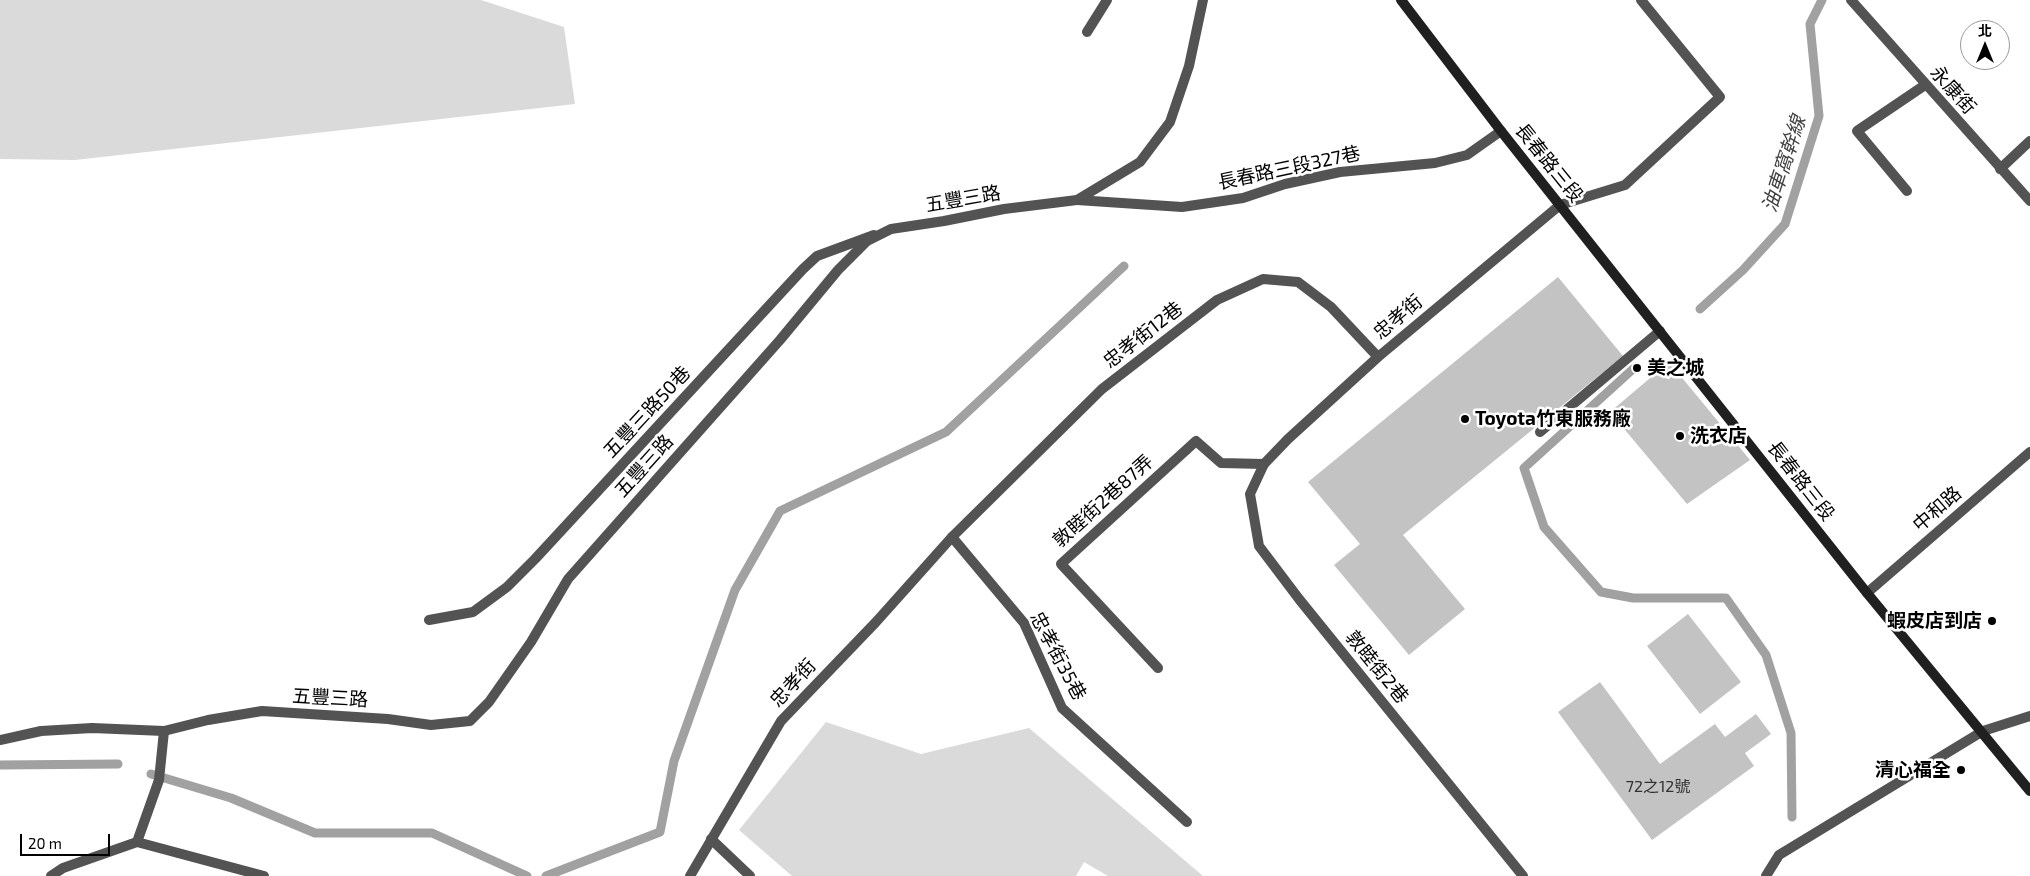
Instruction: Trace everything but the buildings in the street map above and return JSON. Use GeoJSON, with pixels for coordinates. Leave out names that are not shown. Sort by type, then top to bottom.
{"type":"FeatureCollection","features":[{"type":"Feature","properties":{"kind":"main road","name":"長春路三段"},"geometry":{"type":"LineString","coordinates":[[1401,0],[1501,131],[1867,593],[1983,731],[2030,791]]}},
{"type":"Feature","properties":{"kind":"street"},"geometry":{"type":"LineString","coordinates":[[1087,32],[1107,0]]}},
{"type":"Feature","properties":{"kind":"street","name":"五豐三路"},"geometry":{"type":"LineString","coordinates":[[0,740],[41,731],[92,728],[164,731],[208,720],[262,712],[388,719],[431,725],[470,721],[489,702],[531,642],[568,579],[780,340],[838,270],[867,241],[891,229],[1004,209],[1077,200],[1140,162],[1170,122],[1189,66],[1204,0]]}},
{"type":"Feature","properties":{"kind":"street"},"geometry":{"type":"LineString","coordinates":[[1560,205],[1625,185],[1720,97],[1641,0]]}},
{"type":"Feature","properties":{"kind":"street","name":"永康街"},"geometry":{"type":"LineString","coordinates":[[1851,0],[2030,201]]}},
{"type":"Feature","properties":{"kind":"street"},"geometry":{"type":"LineString","coordinates":[[1907,191],[1857,131],[1925,85]]}},
{"type":"Feature","properties":{"kind":"street","name":"長春路三段327巷"},"geometry":{"type":"LineString","coordinates":[[1077,200],[1182,207],[1243,198],[1285,184],[1340,172],[1435,163],[1467,155],[1501,131]]}},
{"type":"Feature","properties":{"kind":"street"},"geometry":{"type":"LineString","coordinates":[[2000,169],[2030,141]]}},
{"type":"Feature","properties":{"kind":"street","name":"忠孝街"},"geometry":{"type":"LineString","coordinates":[[1264,464],[1294,433],[1378,357],[1560,205]]}},
{"type":"Feature","properties":{"kind":"street","name":"五豐三路50巷"},"geometry":{"type":"LineString","coordinates":[[429,620],[473,612],[506,587],[535,560],[796,276],[817,256],[891,229]]}},
{"type":"Feature","properties":{"kind":"street","name":"忠孝街12巷"},"geometry":{"type":"LineString","coordinates":[[952,537],[1102,389],[1217,300],[1263,279],[1298,282],[1331,307],[1378,357]]}},
{"type":"Feature","properties":{"kind":"street"},"geometry":{"type":"LineString","coordinates":[[1540,432],[1660,331]]}},
{"type":"Feature","properties":{"kind":"street","name":"敦睦街2巷87弄"},"geometry":{"type":"LineString","coordinates":[[1158,668],[1061,564],[1196,440],[1221,463],[1264,464]]}},
{"type":"Feature","properties":{"kind":"street","name":"中和路"},"geometry":{"type":"LineString","coordinates":[[1867,593],[2030,452]]}},
{"type":"Feature","properties":{"kind":"street","name":"敦睦街2巷"},"geometry":{"type":"LineString","coordinates":[[1264,464],[1250,494],[1259,546],[1299,600],[1524,876]]}},
{"type":"Feature","properties":{"kind":"street","name":"忠孝街"},"geometry":{"type":"LineString","coordinates":[[690,876],[781,721],[876,622],[952,537]]}},
{"type":"Feature","properties":{"kind":"street","name":"忠孝街35巷"},"geometry":{"type":"LineString","coordinates":[[952,537],[1024,624],[1062,708],[1187,822]]}},
{"type":"Feature","properties":{"kind":"street"},"geometry":{"type":"LineString","coordinates":[[1766,876],[1779,855],[1983,731],[2030,716]]}},
{"type":"Feature","properties":{"kind":"street"},"geometry":{"type":"LineString","coordinates":[[137,842],[159,780],[164,731]]}},
{"type":"Feature","properties":{"kind":"street"},"geometry":{"type":"LineString","coordinates":[[712,839],[750,876]]}},
{"type":"Feature","properties":{"kind":"street"},"geometry":{"type":"LineString","coordinates":[[51,876],[63,868],[137,842],[264,876]]}},
{"type":"Feature","properties":{"kind":"shaded area"},"geometry":{"type":"Polygon","coordinates":[[[0,0],[481,0],[564,27],[575,104],[75,160],[0,159],[0,0]]]}},
{"type":"Feature","properties":{"kind":"shaded area"},"geometry":{"type":"Polygon","coordinates":[[[826,722],[921,754],[1029,728],[1203,876],[1108,876],[1084,862],[1076,876],[792,876],[739,830],[826,722]]]}},
{"type":"Feature","properties":{"kind":"waterway","name":"油車窩幹線"},"geometry":{"type":"LineString","coordinates":[[1700,309],[1743,270],[1785,224],[1819,116],[1810,24],[1822,0]]}},
{"type":"Feature","properties":{"kind":"waterway"},"geometry":{"type":"LineString","coordinates":[[546,876],[660,832],[674,761],[735,590],[780,511],[946,432],[1124,266]]}},
{"type":"Feature","properties":{"kind":"waterway","name":"油車窩幹線"},"geometry":{"type":"LineString","coordinates":[[1633,369],[1524,468],[1544,527],[1601,592],[1633,598],[1726,598],[1766,655],[1791,733],[1792,817]]}},
{"type":"Feature","properties":{"kind":"waterway"},"geometry":{"type":"LineString","coordinates":[[0,765],[118,764]]}},
{"type":"Feature","properties":{"kind":"waterway"},"geometry":{"type":"LineString","coordinates":[[151,774],[231,798],[315,833],[432,833],[527,876]]}},
{"type":"Feature","properties":{"kind":"place","name":"美之城"},"geometry":{"type":"Point","coordinates":[1637,368]}},
{"type":"Feature","properties":{"kind":"place","name":"Toyota竹東服務廠"},"geometry":{"type":"Point","coordinates":[1465,419]}},
{"type":"Feature","properties":{"kind":"place","name":"洗衣店"},"geometry":{"type":"Point","coordinates":[1680,436]}},
{"type":"Feature","properties":{"kind":"place","name":"蝦皮店到店"},"geometry":{"type":"Point","coordinates":[1992,621]}},
{"type":"Feature","properties":{"kind":"place","name":"清心福全"},"geometry":{"type":"Point","coordinates":[1961,770]}}]}
